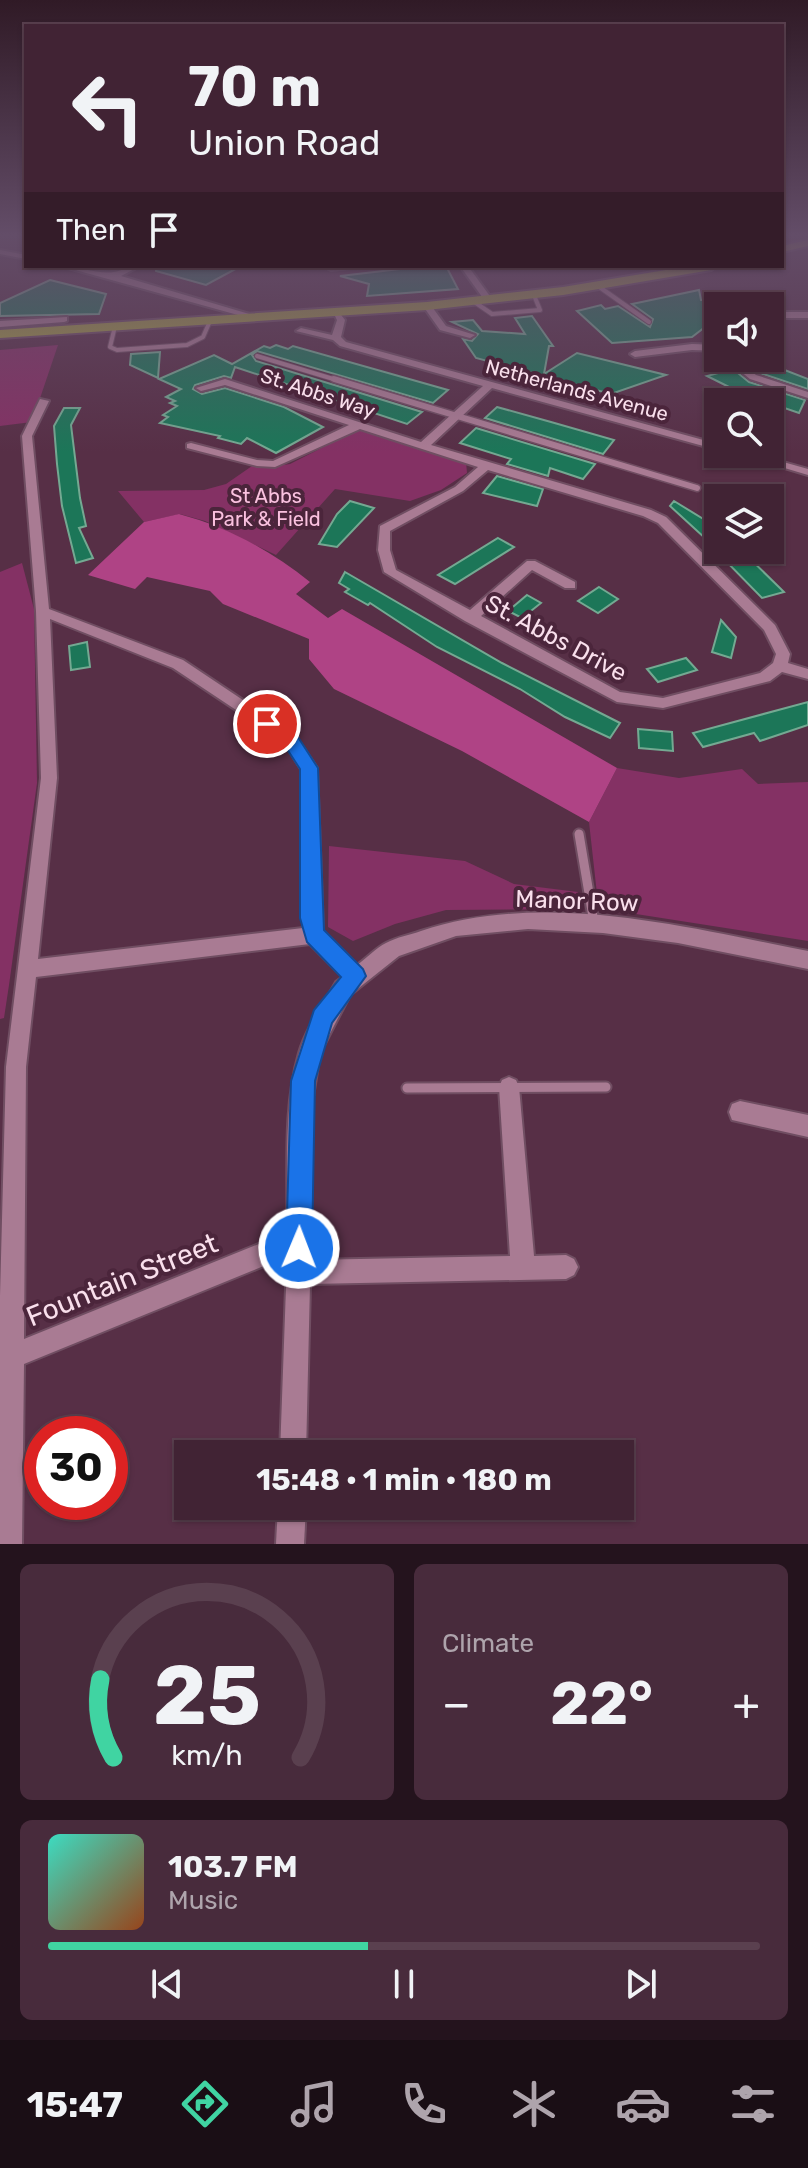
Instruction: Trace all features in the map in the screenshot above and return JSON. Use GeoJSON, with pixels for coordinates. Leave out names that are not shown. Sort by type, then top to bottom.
{"type":"FeatureCollection","features":[{"type":"Feature","properties":{"kind":"highway"},"geometry":{"type":"LineString","coordinates":[[0,334],[404,308]]}},
{"type":"Feature","properties":{"kind":"street"},"geometry":{"type":"LineString","coordinates":[[186,322],[195,308]]}},
{"type":"Feature","properties":{"kind":"street"},"geometry":{"type":"LineString","coordinates":[[224,308],[259,318]]}},
{"type":"Feature","properties":{"kind":"street"},"geometry":{"type":"LineString","coordinates":[[428,308],[443,328],[470,335]]}},
{"type":"Feature","properties":{"kind":"street"},"geometry":{"type":"LineString","coordinates":[[336,338],[341,320],[338,314]]}},
{"type":"Feature","properties":{"kind":"street"},"geometry":{"type":"LineString","coordinates":[[784,315],[808,315]]}},
{"type":"Feature","properties":{"kind":"street"},"geometry":{"type":"LineString","coordinates":[[0,324],[64,319]]}},
{"type":"Feature","properties":{"kind":"street","name":"Netherlands Avenue"},"geometry":{"type":"LineString","coordinates":[[301,331],[336,338],[343,344],[704,443]]}},
{"type":"Feature","properties":{"kind":"street"},"geometry":{"type":"LineString","coordinates":[[635,354],[704,347]]}},
{"type":"Feature","properties":{"kind":"street"},"geometry":{"type":"LineString","coordinates":[[747,372],[753,377],[808,395]]}},
{"type":"Feature","properties":{"kind":"street","name":"St. Abbs Way"},"geometry":{"type":"LineString","coordinates":[[201,388],[225,382],[424,445]]}},
{"type":"Feature","properties":{"kind":"street"},"geometry":{"type":"LineString","coordinates":[[490,385],[424,445],[662,520],[770,628],[783,654],[780,666],[808,674]]}},
{"type":"Feature","properties":{"kind":"street"},"geometry":{"type":"LineString","coordinates":[[8,1544],[16,1067],[49,778],[43,611],[27,436],[44,401]]}},
{"type":"Feature","properties":{"kind":"street"},"geometry":{"type":"LineString","coordinates":[[191,446],[257,463],[275,464],[359,425]]}},
{"type":"Feature","properties":{"kind":"street"},"geometry":{"type":"LineString","coordinates":[[784,465],[808,472]]}},
{"type":"Feature","properties":{"kind":"street","name":"St. Abbs Drive"},"geometry":{"type":"LineString","coordinates":[[486,466],[459,489],[384,529],[384,550],[390,572],[617,697],[637,702],[663,703],[765,677],[780,666]]}},
{"type":"Feature","properties":{"kind":"street"},"geometry":{"type":"LineString","coordinates":[[470,618],[528,563],[570,585]]}},
{"type":"Feature","properties":{"kind":"street"},"geometry":{"type":"LineString","coordinates":[[43,611],[178,664],[289,738],[309,768],[311,918],[314,935],[355,976]]}},
{"type":"Feature","properties":{"kind":"street","name":"Manor Row"},"geometry":{"type":"LineString","coordinates":[[293,1440],[303,1081],[322,1018],[355,976],[386,951],[420,935],[460,925],[594,924],[663,931],[808,960]]}},
{"type":"Feature","properties":{"kind":"street"},"geometry":{"type":"LineString","coordinates":[[28,969],[314,935]]}},
{"type":"Feature","properties":{"kind":"street"},"geometry":{"type":"LineString","coordinates":[[509,1087],[523,1267]]}},
{"type":"Feature","properties":{"kind":"street"},"geometry":{"type":"LineString","coordinates":[[740,1112],[808,1126]]}},
{"type":"Feature","properties":{"kind":"street","name":"Fountain Street"},"geometry":{"type":"LineString","coordinates":[[13,1356],[276,1249],[299,1260],[566,1267]]}},
{"type":"Feature","properties":{"kind":"street"},"geometry":{"type":"LineString","coordinates":[[290,1544],[291,1520]]}},
{"type":"Feature","properties":{"kind":"lane"},"geometry":{"type":"LineString","coordinates":[[483,308],[492,314],[539,308]]}},
{"type":"Feature","properties":{"kind":"lane"},"geometry":{"type":"LineString","coordinates":[[629,308],[649,322]]}},
{"type":"Feature","properties":{"kind":"lane"},"geometry":{"type":"LineString","coordinates":[[115,326],[110,347],[117,350],[187,345],[203,337],[210,321]]}},
{"type":"Feature","properties":{"kind":"lane"},"geometry":{"type":"LineString","coordinates":[[257,356],[697,488]]}},
{"type":"Feature","properties":{"kind":"lane"},"geometry":{"type":"LineString","coordinates":[[579,834],[594,924]]}},
{"type":"Feature","properties":{"kind":"lane"},"geometry":{"type":"LineString","coordinates":[[407,1088],[606,1087]]}},
{"type":"Feature","properties":{"kind":"green space"},"geometry":{"type":"Polygon","coordinates":[[[58,345],[32,422],[0,426],[0,350],[58,345]]]}},
{"type":"Feature","properties":{"kind":"green space","name":"St Abbs Park & Field"},"geometry":{"type":"Polygon","coordinates":[[[359,429],[466,462],[467,473],[441,490],[410,501],[335,489],[276,555],[205,521],[180,514],[144,522],[118,491],[204,490],[226,484],[252,466],[290,464],[359,429]]]}},
{"type":"Feature","properties":{"kind":"green space"},"geometry":{"type":"Polygon","coordinates":[[[22,563],[34,609],[37,783],[4,1018],[0,1019],[0,572],[22,563]]]}},
{"type":"Feature","properties":{"kind":"green space"},"geometry":{"type":"Polygon","coordinates":[[[617,768],[679,778],[742,769],[758,784],[808,782],[808,941],[604,909],[597,894],[589,822],[617,768]]]}},
{"type":"Feature","properties":{"kind":"green space"},"geometry":{"type":"Polygon","coordinates":[[[329,846],[465,861],[514,884],[578,892],[581,909],[446,910],[395,924],[353,941],[328,927],[329,846]]]}},
{"type":"Feature","properties":{"kind":"shaded area"},"geometry":{"type":"Polygon","coordinates":[[[179,514],[232,533],[295,571],[310,582],[296,594],[328,618],[342,609],[617,768],[589,822],[462,751],[334,689],[309,659],[309,639],[223,604],[210,591],[147,577],[135,589],[88,575],[144,522],[179,514]]]}},
{"type":"Feature","properties":{"kind":"building"},"geometry":{"type":"Polygon","coordinates":[[[0,308],[101,308],[99,314],[0,316],[0,308]]]}},
{"type":"Feature","properties":{"kind":"building"},"geometry":{"type":"Polygon","coordinates":[[[621,308],[650,327],[653,319],[638,308],[704,308],[704,328],[692,337],[612,343],[577,311],[621,308]]]}},
{"type":"Feature","properties":{"kind":"building"},"geometry":{"type":"Polygon","coordinates":[[[532,316],[553,346],[549,346],[544,374],[577,353],[666,375],[611,394],[476,358],[463,339],[472,341],[478,334],[452,322],[473,320],[482,331],[525,334],[515,318],[532,316]]]}},
{"type":"Feature","properties":{"kind":"building"},"geometry":{"type":"Polygon","coordinates":[[[276,345],[288,349],[293,346],[448,390],[433,403],[257,351],[252,355],[256,361],[422,412],[407,424],[235,367],[231,378],[224,376],[195,385],[193,389],[202,394],[225,388],[284,407],[323,427],[276,453],[247,438],[241,444],[218,438],[220,436],[160,423],[168,417],[163,415],[177,406],[170,403],[175,401],[166,397],[181,389],[159,379],[214,355],[232,364],[264,346],[270,348],[276,345]]]}},
{"type":"Feature","properties":{"kind":"building"},"geometry":{"type":"Polygon","coordinates":[[[160,352],[158,378],[130,365],[131,354],[160,352]]]}},
{"type":"Feature","properties":{"kind":"building"},"geometry":{"type":"Polygon","coordinates":[[[784,370],[808,379],[808,389],[757,372],[784,370]]]}},
{"type":"Feature","properties":{"kind":"building"},"geometry":{"type":"Polygon","coordinates":[[[737,372],[749,382],[768,388],[731,388],[707,376],[737,372]]]}},
{"type":"Feature","properties":{"kind":"building"},"geometry":{"type":"Polygon","coordinates":[[[784,393],[805,400],[799,413],[784,408],[784,393]]]}},
{"type":"Feature","properties":{"kind":"building"},"geometry":{"type":"Polygon","coordinates":[[[497,407],[614,440],[603,454],[485,418],[497,407]]]}},
{"type":"Feature","properties":{"kind":"building"},"geometry":{"type":"Polygon","coordinates":[[[64,408],[80,408],[71,425],[86,526],[79,528],[93,558],[76,563],[62,506],[54,426],[64,408]]]}},
{"type":"Feature","properties":{"kind":"building"},"geometry":{"type":"Polygon","coordinates":[[[476,428],[595,464],[583,479],[550,468],[548,476],[507,464],[511,459],[460,443],[476,428]]]}},
{"type":"Feature","properties":{"kind":"building"},"geometry":{"type":"Polygon","coordinates":[[[497,476],[543,489],[537,506],[483,493],[497,476]]]}},
{"type":"Feature","properties":{"kind":"building"},"geometry":{"type":"Polygon","coordinates":[[[350,501],[374,508],[337,547],[319,544],[337,514],[350,501]]]}},
{"type":"Feature","properties":{"kind":"building"},"geometry":{"type":"Polygon","coordinates":[[[674,501],[704,519],[704,537],[670,506],[674,501]]]}},
{"type":"Feature","properties":{"kind":"building"},"geometry":{"type":"Polygon","coordinates":[[[498,538],[514,547],[455,584],[438,575],[498,538]]]}},
{"type":"Feature","properties":{"kind":"building"},"geometry":{"type":"Polygon","coordinates":[[[729,564],[755,564],[784,592],[762,598],[729,564]]]}},
{"type":"Feature","properties":{"kind":"building"},"geometry":{"type":"Polygon","coordinates":[[[345,572],[502,663],[620,723],[610,738],[437,647],[370,603],[368,605],[345,592],[349,589],[339,583],[345,572]]]}},
{"type":"Feature","properties":{"kind":"building"},"geometry":{"type":"Polygon","coordinates":[[[599,587],[618,599],[598,613],[578,601],[599,587]]]}},
{"type":"Feature","properties":{"kind":"building"},"geometry":{"type":"Polygon","coordinates":[[[527,595],[541,603],[522,618],[508,611],[527,595]]]}},
{"type":"Feature","properties":{"kind":"building"},"geometry":{"type":"Polygon","coordinates":[[[721,620],[736,637],[731,658],[712,652],[721,620]]]}},
{"type":"Feature","properties":{"kind":"building"},"geometry":{"type":"Polygon","coordinates":[[[87,642],[90,667],[71,670],[69,646],[87,642]]]}},
{"type":"Feature","properties":{"kind":"building"},"geometry":{"type":"Polygon","coordinates":[[[686,658],[697,670],[658,682],[647,669],[686,658]]]}},
{"type":"Feature","properties":{"kind":"building"},"geometry":{"type":"Polygon","coordinates":[[[808,702],[808,725],[760,741],[754,733],[703,747],[693,733],[808,702]]]}},
{"type":"Feature","properties":{"kind":"building"},"geometry":{"type":"Polygon","coordinates":[[[638,729],[672,732],[673,751],[639,748],[638,729]]]}},
{"type":"Feature","properties":{"kind":"route"},"geometry":{"type":"LineString","coordinates":[[267,724],[289,738],[309,768],[311,918],[314,935],[355,976],[322,1018],[310,1049],[303,1081],[299,1248]]}}]}
